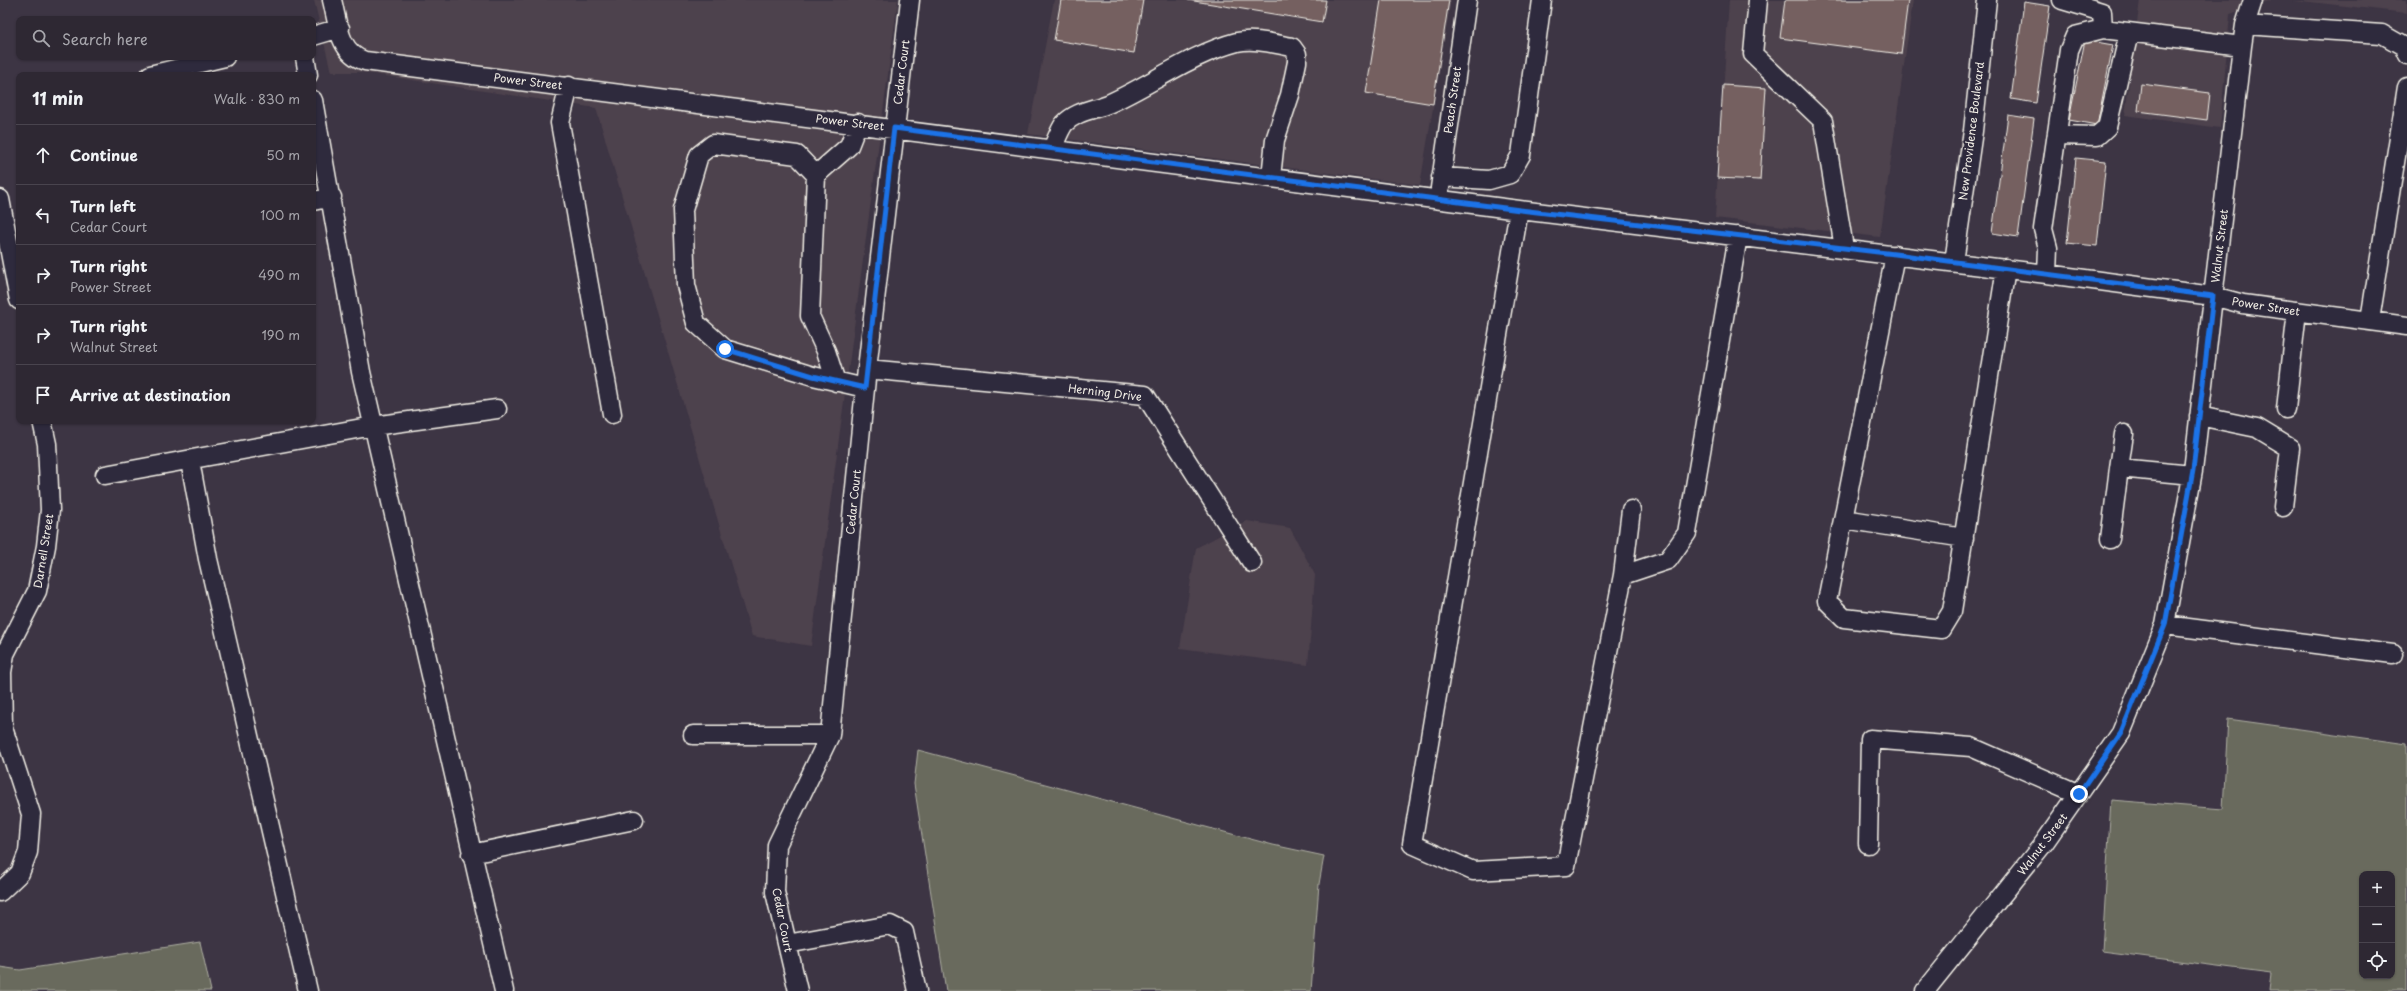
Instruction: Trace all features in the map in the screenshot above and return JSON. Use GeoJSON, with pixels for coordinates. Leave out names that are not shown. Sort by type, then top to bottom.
{"type":"FeatureCollection","features":[{"type":"Feature","properties":{"kind":"street","name":"Power Street"},"geometry":{"type":"LineString","coordinates":[[332,0],[348,52],[355,58],[365,61],[858,123],[1520,210],[2006,268],[2213,296],[2244,304],[2407,326]]}},
{"type":"Feature","properties":{"kind":"street","name":"Cedar Court"},"geometry":{"type":"LineString","coordinates":[[798,991],[775,892],[777,845],[830,735],[867,369],[910,0]]}},
{"type":"Feature","properties":{"kind":"street","name":"Peach Street"},"geometry":{"type":"LineString","coordinates":[[1438,199],[1467,0]]}},
{"type":"Feature","properties":{"kind":"street"},"geometry":{"type":"LineString","coordinates":[[1441,177],[1489,180],[1510,174],[1521,154],[1542,0]]}},
{"type":"Feature","properties":{"kind":"street"},"geometry":{"type":"LineString","coordinates":[[1758,0],[1753,54],[1822,121],[1844,248]]}},
{"type":"Feature","properties":{"kind":"street","name":"New Providence Boulevard"},"geometry":{"type":"LineString","coordinates":[[1954,262],[1972,131],[1987,0]]}},
{"type":"Feature","properties":{"kind":"street"},"geometry":{"type":"LineString","coordinates":[[2062,0],[2102,12],[2104,29]]}},
{"type":"Feature","properties":{"kind":"street","name":"Walnut Street"},"geometry":{"type":"LineString","coordinates":[[1933,988],[2044,843],[2121,733],[2165,625],[2192,475],[2242,46],[2245,25],[2253,0]]}},
{"type":"Feature","properties":{"kind":"street"},"geometry":{"type":"LineString","coordinates":[[2245,25],[2382,34],[2403,46],[2407,55]]}},
{"type":"Feature","properties":{"kind":"street"},"geometry":{"type":"LineString","coordinates":[[316,35],[340,28]]}},
{"type":"Feature","properties":{"kind":"street"},"geometry":{"type":"LineString","coordinates":[[2047,274],[2048,248],[2043,229],[2069,50],[2075,36],[2104,29],[2242,46]]}},
{"type":"Feature","properties":{"kind":"street"},"geometry":{"type":"LineString","coordinates":[[2057,135],[2097,136],[2107,127],[2129,33]]}},
{"type":"Feature","properties":{"kind":"street"},"geometry":{"type":"LineString","coordinates":[[1052,149],[1064,124],[1082,111],[1107,104],[1189,61],[1238,42],[1259,42],[1292,47],[1297,54],[1297,62],[1290,95],[1275,140],[1271,177]]}},
{"type":"Feature","properties":{"kind":"street"},"geometry":{"type":"LineString","coordinates":[[162,72],[212,60]]}},
{"type":"Feature","properties":{"kind":"street"},"geometry":{"type":"LineString","coordinates":[[306,60],[308,72]]}},
{"type":"Feature","properties":{"kind":"street"},"geometry":{"type":"LineString","coordinates":[[569,86],[560,123],[612,414]]}},
{"type":"Feature","properties":{"kind":"street"},"geometry":{"type":"LineString","coordinates":[[2370,320],[2407,87]]}},
{"type":"Feature","properties":{"kind":"street"},"geometry":{"type":"LineString","coordinates":[[316,115],[332,197],[361,372],[471,854],[504,991]]}},
{"type":"Feature","properties":{"kind":"street"},"geometry":{"type":"LineString","coordinates":[[816,175],[849,146],[858,123]]}},
{"type":"Feature","properties":{"kind":"street"},"geometry":{"type":"LineString","coordinates":[[836,382],[826,350],[810,316],[816,175],[797,155],[713,144],[699,155],[684,210],[686,285],[696,323],[725,349],[836,382],[865,388]]}},
{"type":"Feature","properties":{"kind":"street"},"geometry":{"type":"LineString","coordinates":[[316,200],[332,197]]}},
{"type":"Feature","properties":{"kind":"street"},"geometry":{"type":"LineString","coordinates":[[0,199],[16,284]]}},
{"type":"Feature","properties":{"kind":"street"},"geometry":{"type":"LineString","coordinates":[[1520,210],[1412,844],[1473,871],[1566,866],[1623,575],[1631,510]]}},
{"type":"Feature","properties":{"kind":"street"},"geometry":{"type":"LineString","coordinates":[[1623,575],[1668,560],[1687,532],[1738,236]]}},
{"type":"Feature","properties":{"kind":"street"},"geometry":{"type":"LineString","coordinates":[[1895,254],[1827,601],[1844,618],[1941,630],[1952,611],[2006,268]]}},
{"type":"Feature","properties":{"kind":"street"},"geometry":{"type":"LineString","coordinates":[[2286,409],[2297,311]]}},
{"type":"Feature","properties":{"kind":"street","name":"Herning Drive"},"geometry":{"type":"LineString","coordinates":[[867,369],[1145,395],[1252,563]]}},
{"type":"Feature","properties":{"kind":"street"},"geometry":{"type":"LineString","coordinates":[[105,475],[373,426],[497,409]]}},
{"type":"Feature","properties":{"kind":"street"},"geometry":{"type":"LineString","coordinates":[[2199,416],[2257,428],[2290,448],[2283,507]]}},
{"type":"Feature","properties":{"kind":"street","name":"Darnell Street"},"geometry":{"type":"LineString","coordinates":[[0,892],[20,872],[28,852],[31,814],[3,728],[2,672],[5,654],[37,591],[46,546],[50,510],[47,444],[43,424]]}},
{"type":"Feature","properties":{"kind":"street"},"geometry":{"type":"LineString","coordinates":[[2110,539],[2124,434]]}},
{"type":"Feature","properties":{"kind":"street"},"geometry":{"type":"LineString","coordinates":[[190,460],[208,559],[308,991]]}},
{"type":"Feature","properties":{"kind":"street"},"geometry":{"type":"LineString","coordinates":[[2119,468],[2192,475]]}},
{"type":"Feature","properties":{"kind":"street"},"geometry":{"type":"LineString","coordinates":[[1844,519],[1964,538]]}},
{"type":"Feature","properties":{"kind":"street"},"geometry":{"type":"LineString","coordinates":[[2165,625],[2393,654]]}},
{"type":"Feature","properties":{"kind":"street"},"geometry":{"type":"LineString","coordinates":[[693,735],[830,735]]}},
{"type":"Feature","properties":{"kind":"street"},"geometry":{"type":"LineString","coordinates":[[1868,844],[1870,739],[1971,747],[2079,794]]}},
{"type":"Feature","properties":{"kind":"street"},"geometry":{"type":"LineString","coordinates":[[471,854],[634,820]]}},
{"type":"Feature","properties":{"kind":"street"},"geometry":{"type":"LineString","coordinates":[[787,944],[890,925],[904,932],[917,991]]}},
{"type":"Feature","properties":{"kind":"shaded area"},"geometry":{"type":"Polygon","coordinates":[[[314,0],[898,0],[811,646],[752,636],[596,108],[360,72],[331,72],[314,0]]]}},
{"type":"Feature","properties":{"kind":"shaded area"},"geometry":{"type":"Polygon","coordinates":[[[1054,0],[1451,0],[1420,185],[1028,134],[1054,0]]]}},
{"type":"Feature","properties":{"kind":"shaded area"},"geometry":{"type":"Polygon","coordinates":[[[1729,0],[1913,0],[1880,237],[1715,218],[1729,0]]]}},
{"type":"Feature","properties":{"kind":"shaded area"},"geometry":{"type":"Polygon","coordinates":[[[2140,0],[2271,0],[2230,14],[2220,128],[2125,115],[2140,0]]]}},
{"type":"Feature","properties":{"kind":"shaded area"},"geometry":{"type":"Polygon","coordinates":[[[2293,0],[2407,0],[2407,13],[2293,0]]]}},
{"type":"Feature","properties":{"kind":"shaded area"},"geometry":{"type":"Polygon","coordinates":[[[1247,521],[1290,528],[1315,575],[1308,665],[1180,648],[1196,548],[1247,521]]]}},
{"type":"Feature","properties":{"kind":"green space"},"geometry":{"type":"Polygon","coordinates":[[[2228,719],[2407,744],[2407,991],[2269,991],[2271,973],[2102,951],[2111,800],[2223,809],[2228,719]]]}},
{"type":"Feature","properties":{"kind":"green space"},"geometry":{"type":"Polygon","coordinates":[[[918,750],[1273,845],[1324,856],[1319,884],[1311,991],[946,991],[914,784],[918,750]]]}},
{"type":"Feature","properties":{"kind":"green space"},"geometry":{"type":"Polygon","coordinates":[[[200,942],[211,991],[0,991],[0,967],[20,970],[200,942]]]}},
{"type":"Feature","properties":{"kind":"building"},"geometry":{"type":"Polygon","coordinates":[[[1061,0],[1143,0],[1134,53],[1054,40],[1061,0]]]}},
{"type":"Feature","properties":{"kind":"building"},"geometry":{"type":"Polygon","coordinates":[[[1188,0],[1326,0],[1322,22],[1188,0]]]}},
{"type":"Feature","properties":{"kind":"building"},"geometry":{"type":"Polygon","coordinates":[[[1381,0],[1449,0],[1433,104],[1366,93],[1381,0]]]}},
{"type":"Feature","properties":{"kind":"building"},"geometry":{"type":"Polygon","coordinates":[[[1785,0],[1908,0],[1901,54],[1780,38],[1785,0]]]}},
{"type":"Feature","properties":{"kind":"building"},"geometry":{"type":"Polygon","coordinates":[[[2024,2],[2050,6],[2036,103],[2011,99],[2024,2]]]}},
{"type":"Feature","properties":{"kind":"building"},"geometry":{"type":"Polygon","coordinates":[[[2085,40],[2113,45],[2097,125],[2069,120],[2085,40]]]}},
{"type":"Feature","properties":{"kind":"building"},"geometry":{"type":"Polygon","coordinates":[[[2141,84],[2210,93],[2207,120],[2138,111],[2141,84]]]}},
{"type":"Feature","properties":{"kind":"building"},"geometry":{"type":"Polygon","coordinates":[[[1723,85],[1766,88],[1760,180],[1717,178],[1723,85]]]}},
{"type":"Feature","properties":{"kind":"building"},"geometry":{"type":"Polygon","coordinates":[[[2008,115],[2034,119],[2018,237],[1992,233],[2008,115]]]}},
{"type":"Feature","properties":{"kind":"building"},"geometry":{"type":"Polygon","coordinates":[[[2076,158],[2106,161],[2097,246],[2067,243],[2076,158]]]}},
{"type":"Feature","properties":{"kind":"route"},"geometry":{"type":"LineString","coordinates":[[725,349],[813,376],[865,388],[894,128],[1520,210],[1895,254],[2213,296],[2193,470],[2165,625],[2121,733],[2079,794]]}}]}
